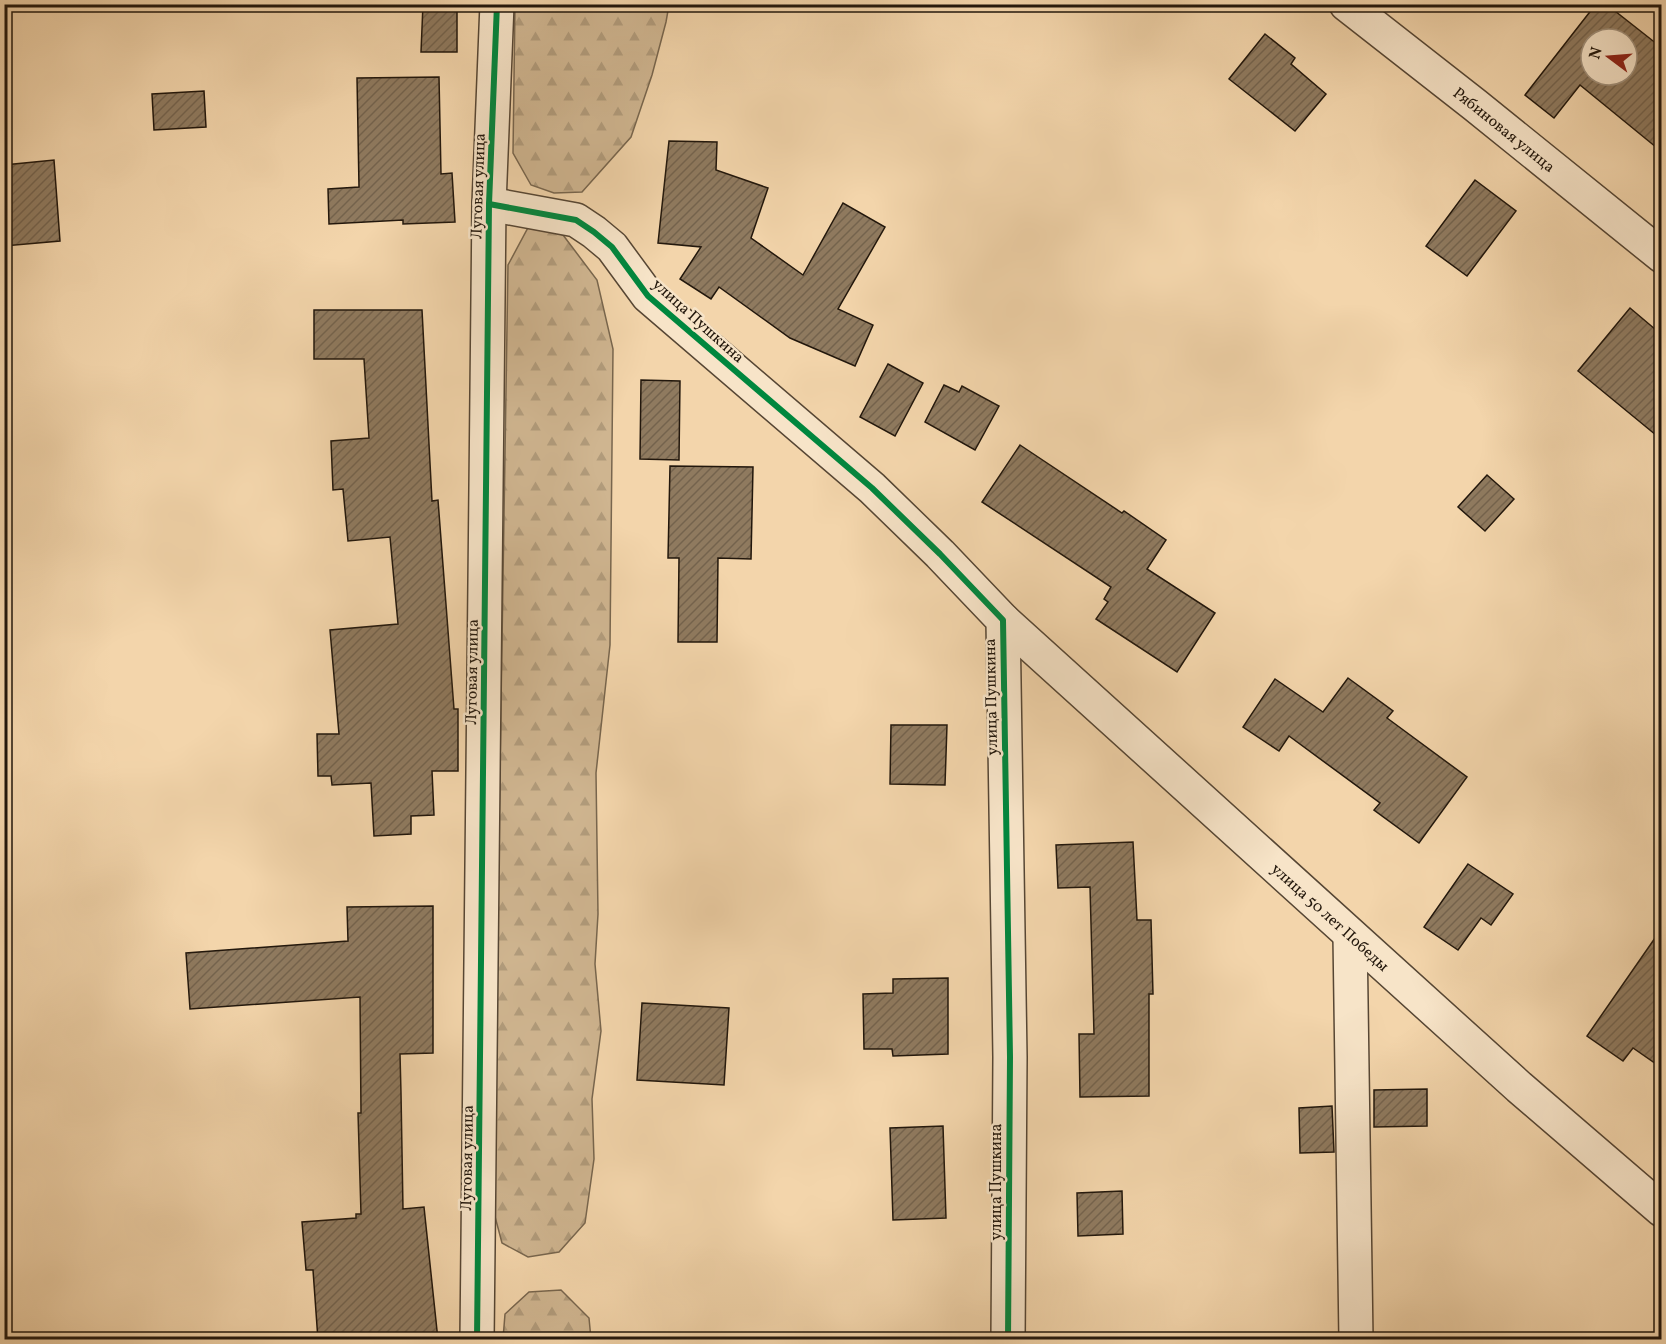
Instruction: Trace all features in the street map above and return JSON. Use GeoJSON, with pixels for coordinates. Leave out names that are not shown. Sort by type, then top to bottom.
{"type":"FeatureCollection","features":[{"type":"Feature","properties":{"kind":"street","name":"Луговая улица"},"geometry":{"type":"LineString","coordinates":[[477,1340],[489,204],[497,4]]}},
{"type":"Feature","properties":{"kind":"street","name":"Рябиновая улица"},"geometry":{"type":"LineString","coordinates":[[1346,4],[1662,256]]}},
{"type":"Feature","properties":{"kind":"street","name":"улица Пушкина"},"geometry":{"type":"LineString","coordinates":[[489,204],[576,220],[594,232],[612,247],[648,296],[872,488],[1003,620],[1010,1057],[1008,1340]]}},
{"type":"Feature","properties":{"kind":"street","name":"улица 50 лет Победы"},"geometry":{"type":"LineString","coordinates":[[1003,620],[1519,1087],[1662,1210]]}},
{"type":"Feature","properties":{"kind":"street"},"geometry":{"type":"LineString","coordinates":[[1350,935],[1356,1340]]}},
{"type":"Feature","properties":{"kind":"green space"},"geometry":{"type":"Polygon","coordinates":[[[515,5],[669,5],[652,75],[631,137],[582,192],[554,193],[531,185],[513,153],[515,5]]]}},
{"type":"Feature","properties":{"kind":"green space"},"geometry":{"type":"Polygon","coordinates":[[[530,224],[563,235],[597,280],[613,349],[610,645],[596,773],[598,914],[595,964],[601,1031],[592,1099],[594,1159],[585,1223],[559,1252],[528,1257],[502,1243],[493,1209],[508,265],[530,224]]]}},
{"type":"Feature","properties":{"kind":"green space"},"geometry":{"type":"Polygon","coordinates":[[[561,1290],[589,1318],[591,1339],[503,1339],[505,1314],[529,1292],[561,1290]]]}},
{"type":"Feature","properties":{"kind":"building"},"geometry":{"type":"Polygon","coordinates":[[[423,4],[457,4],[457,52],[421,52],[423,4]]]}},
{"type":"Feature","properties":{"kind":"building"},"geometry":{"type":"Polygon","coordinates":[[[1596,4],[1606,4],[1635,27],[1579,27],[1579,86],[1554,118],[1525,95],[1596,4]]]}},
{"type":"Feature","properties":{"kind":"building"},"geometry":{"type":"Polygon","coordinates":[[[1639,30],[1662,48],[1662,152],[1582,87],[1639,87],[1639,30]]]}},
{"type":"Feature","properties":{"kind":"building"},"geometry":{"type":"Polygon","coordinates":[[[1265,34],[1295,58],[1291,64],[1326,94],[1295,131],[1229,79],[1265,34]]]}},
{"type":"Feature","properties":{"kind":"building"},"geometry":{"type":"Polygon","coordinates":[[[439,77],[441,174],[452,173],[455,222],[403,224],[403,220],[329,224],[328,189],[359,187],[357,78],[439,77]]]}},
{"type":"Feature","properties":{"kind":"building"},"geometry":{"type":"Polygon","coordinates":[[[204,91],[206,127],[154,130],[152,94],[204,91]]]}},
{"type":"Feature","properties":{"kind":"building"},"geometry":{"type":"Polygon","coordinates":[[[669,141],[717,142],[716,170],[768,188],[751,238],[803,275],[843,203],[885,227],[838,309],[873,325],[855,366],[790,338],[719,287],[711,299],[680,279],[701,247],[658,243],[669,141]]]}},
{"type":"Feature","properties":{"kind":"building"},"geometry":{"type":"Polygon","coordinates":[[[54,160],[60,241],[4,246],[4,165],[54,160]]]}},
{"type":"Feature","properties":{"kind":"building"},"geometry":{"type":"Polygon","coordinates":[[[1475,180],[1516,211],[1467,276],[1426,246],[1475,180]]]}},
{"type":"Feature","properties":{"kind":"building"},"geometry":{"type":"Polygon","coordinates":[[[1630,308],[1662,335],[1662,440],[1578,371],[1630,308]]]}},
{"type":"Feature","properties":{"kind":"building"},"geometry":{"type":"Polygon","coordinates":[[[314,310],[422,310],[432,501],[438,500],[454,709],[458,709],[458,771],[432,771],[434,815],[411,816],[411,834],[374,836],[371,783],[332,785],[331,776],[318,776],[317,734],[339,734],[330,630],[398,624],[390,537],[348,541],[343,489],[333,490],[331,441],[369,438],[364,359],[314,359],[314,310]]]}},
{"type":"Feature","properties":{"kind":"building"},"geometry":{"type":"Polygon","coordinates":[[[888,364],[923,383],[895,436],[860,417],[888,364]]]}},
{"type":"Feature","properties":{"kind":"building"},"geometry":{"type":"Polygon","coordinates":[[[641,380],[680,381],[679,460],[640,459],[641,380]]]}},
{"type":"Feature","properties":{"kind":"building"},"geometry":{"type":"Polygon","coordinates":[[[944,385],[959,392],[962,386],[999,406],[975,450],[925,422],[944,385]]]}},
{"type":"Feature","properties":{"kind":"building"},"geometry":{"type":"Polygon","coordinates":[[[1020,445],[1166,540],[1147,569],[1215,613],[1177,672],[1096,619],[1108,602],[1104,599],[1111,587],[982,502],[1020,445]]]}},
{"type":"Feature","properties":{"kind":"building"},"geometry":{"type":"Polygon","coordinates":[[[670,466],[753,467],[751,559],[718,558],[717,642],[678,642],[679,558],[668,558],[670,466]]]}},
{"type":"Feature","properties":{"kind":"building"},"geometry":{"type":"Polygon","coordinates":[[[1487,475],[1514,499],[1485,531],[1458,507],[1487,475]]]}},
{"type":"Feature","properties":{"kind":"building"},"geometry":{"type":"Polygon","coordinates":[[[1348,678],[1393,711],[1387,718],[1467,777],[1419,843],[1374,810],[1380,803],[1289,736],[1279,751],[1243,727],[1275,679],[1323,712],[1348,678]]]}},
{"type":"Feature","properties":{"kind":"building"},"geometry":{"type":"Polygon","coordinates":[[[891,725],[947,725],[945,785],[890,784],[891,725]]]}},
{"type":"Feature","properties":{"kind":"building"},"geometry":{"type":"Polygon","coordinates":[[[1133,842],[1137,920],[1151,920],[1153,994],[1149,994],[1149,1096],[1080,1097],[1079,1034],[1094,1034],[1090,887],[1058,888],[1056,845],[1133,842]]]}},
{"type":"Feature","properties":{"kind":"building"},"geometry":{"type":"Polygon","coordinates":[[[1468,864],[1513,894],[1491,925],[1481,918],[1458,950],[1424,927],[1468,864]]]}},
{"type":"Feature","properties":{"kind":"building"},"geometry":{"type":"Polygon","coordinates":[[[433,906],[433,1053],[400,1054],[403,1209],[424,1207],[438,1340],[318,1340],[313,1270],[306,1270],[302,1222],[356,1218],[356,1214],[361,1214],[358,1113],[361,1113],[360,997],[190,1009],[186,953],[348,941],[347,907],[433,906]]]}},
{"type":"Feature","properties":{"kind":"building"},"geometry":{"type":"Polygon","coordinates":[[[1662,928],[1662,1068],[1633,1048],[1623,1061],[1587,1036],[1662,928]]]}},
{"type":"Feature","properties":{"kind":"building"},"geometry":{"type":"Polygon","coordinates":[[[948,978],[948,1054],[893,1056],[892,1049],[864,1049],[863,994],[893,993],[893,979],[948,978]]]}},
{"type":"Feature","properties":{"kind":"building"},"geometry":{"type":"Polygon","coordinates":[[[642,1003],[729,1008],[724,1085],[637,1080],[642,1003]]]}},
{"type":"Feature","properties":{"kind":"building"},"geometry":{"type":"Polygon","coordinates":[[[1427,1089],[1427,1126],[1374,1127],[1374,1090],[1427,1089]]]}},
{"type":"Feature","properties":{"kind":"building"},"geometry":{"type":"Polygon","coordinates":[[[1332,1106],[1334,1152],[1300,1153],[1299,1108],[1332,1106]]]}},
{"type":"Feature","properties":{"kind":"building"},"geometry":{"type":"Polygon","coordinates":[[[943,1126],[946,1218],[893,1220],[890,1128],[943,1126]]]}},
{"type":"Feature","properties":{"kind":"building"},"geometry":{"type":"Polygon","coordinates":[[[1122,1191],[1123,1234],[1078,1236],[1077,1193],[1122,1191]]]}},
{"type":"Feature","properties":{"kind":"cycle path"},"geometry":{"type":"LineString","coordinates":[[477,1340],[489,204],[497,4]]}},
{"type":"Feature","properties":{"kind":"cycle path"},"geometry":{"type":"LineString","coordinates":[[489,204],[576,220],[594,232],[612,247],[648,296],[872,488],[1003,620],[1010,1057],[1008,1340]]}}]}
